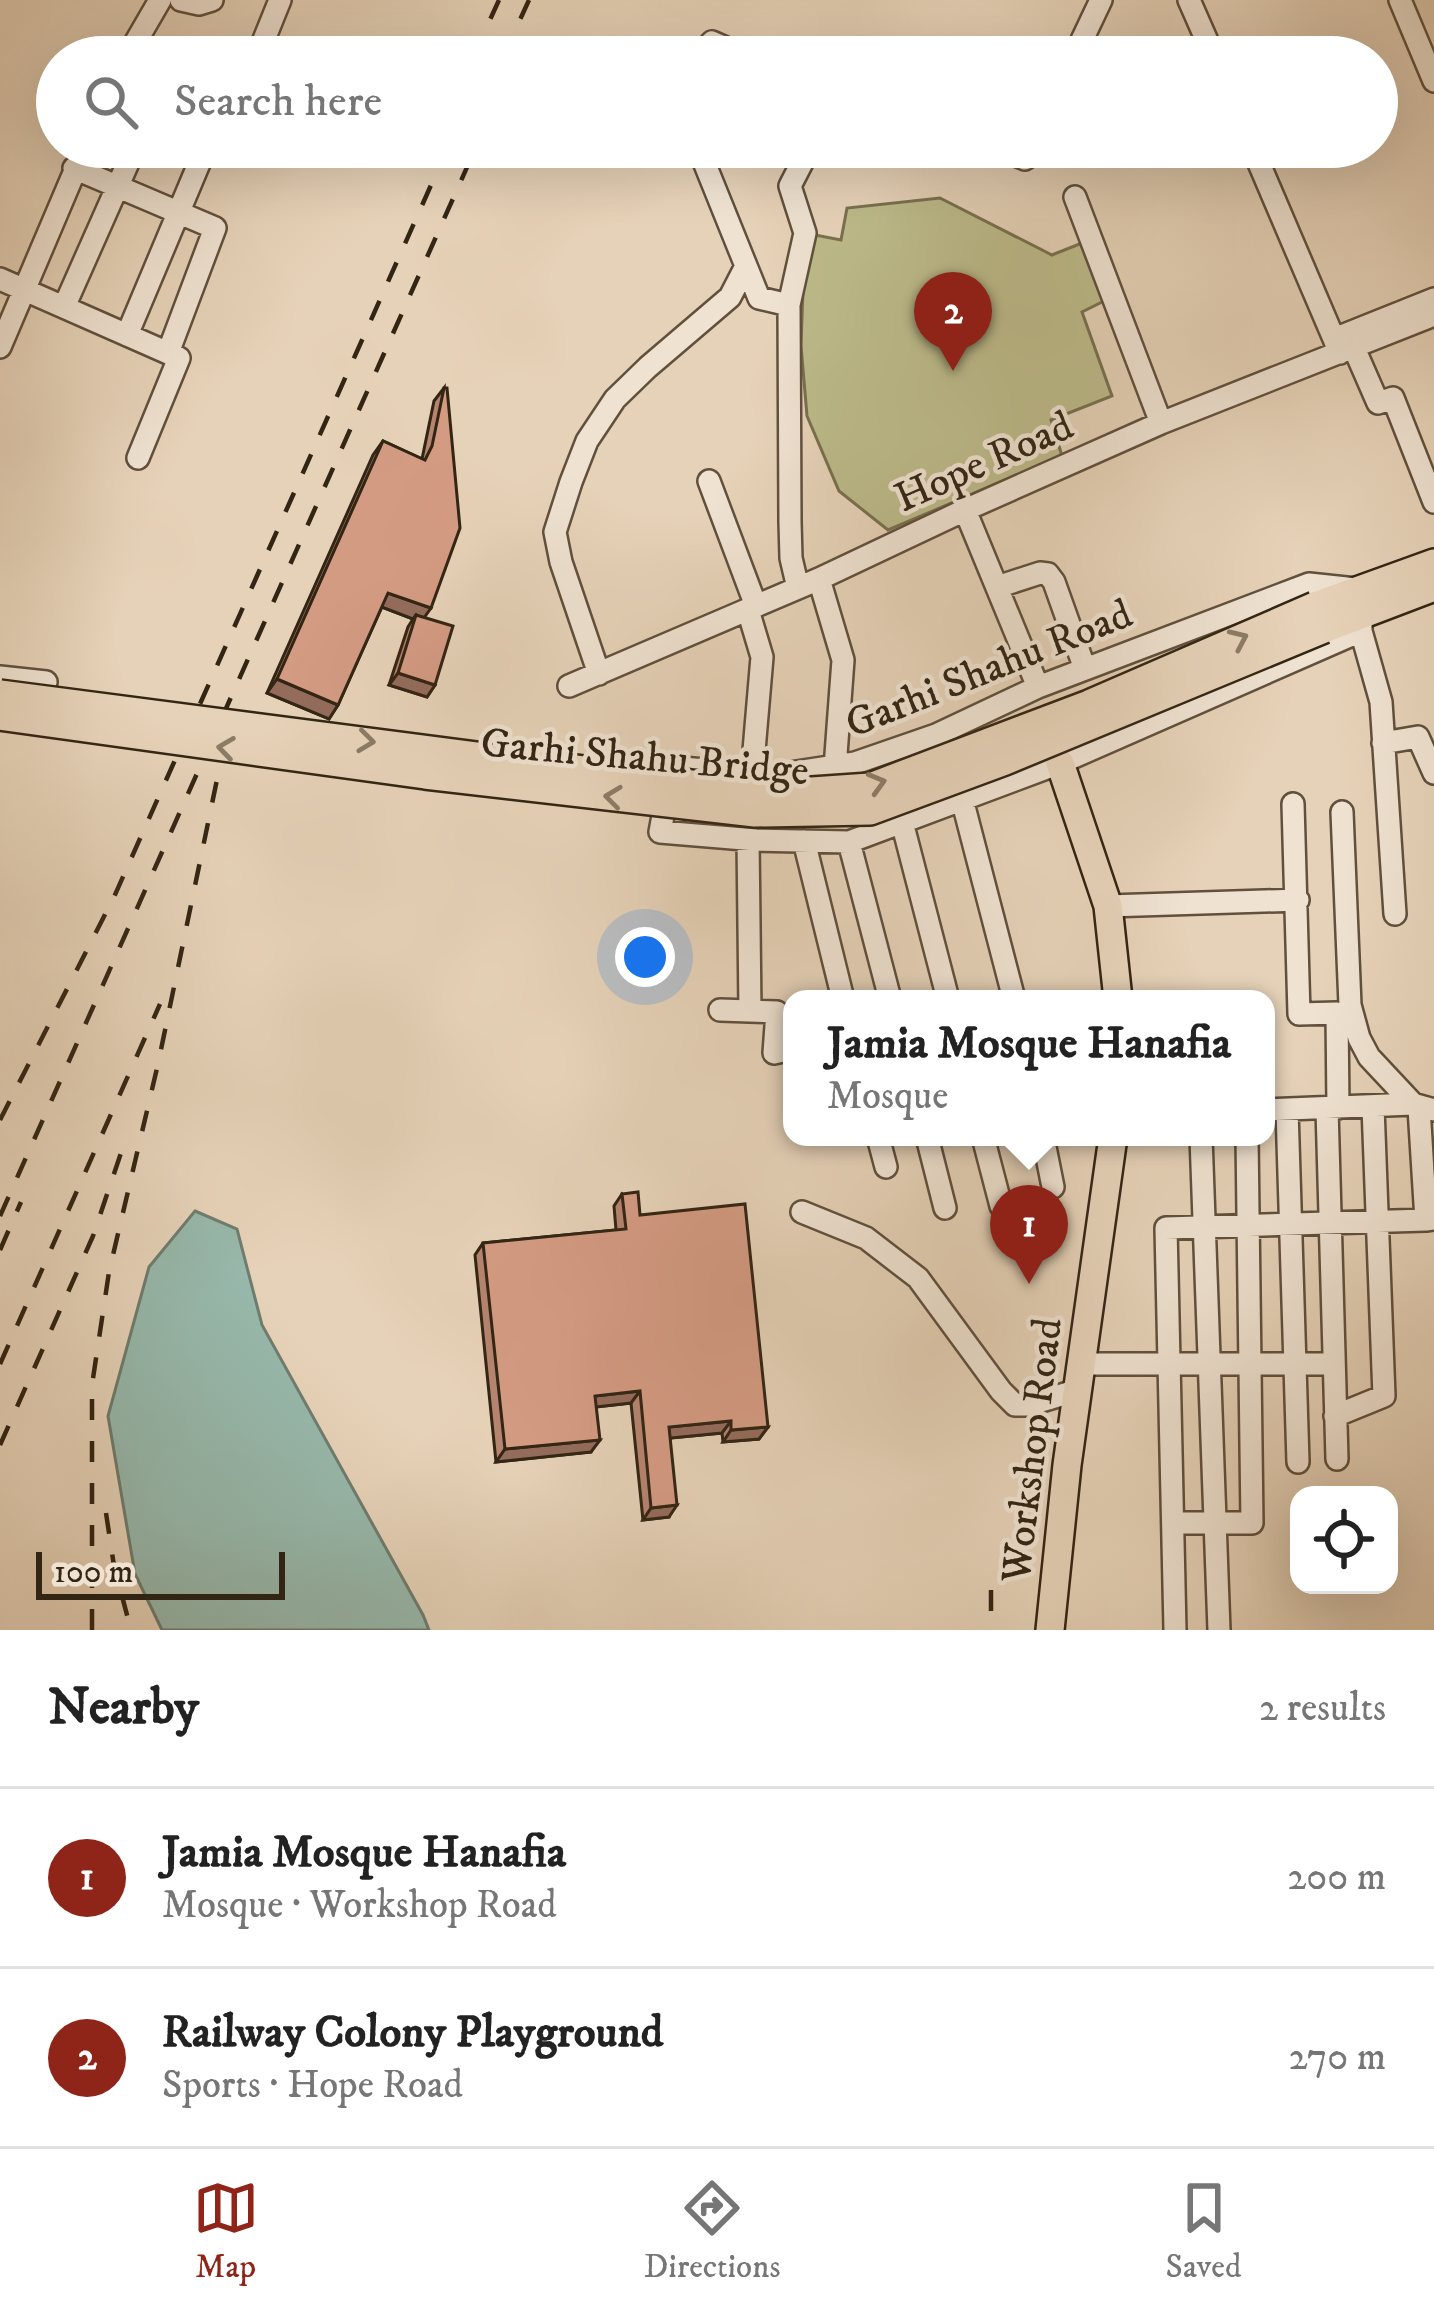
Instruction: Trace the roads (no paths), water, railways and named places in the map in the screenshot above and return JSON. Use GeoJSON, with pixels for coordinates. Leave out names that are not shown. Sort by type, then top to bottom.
{"type":"FeatureCollection","features":[{"type":"Feature","properties":{"kind":"main road"},"geometry":{"type":"LineString","coordinates":[[1360,612],[1434,563]]}},
{"type":"Feature","properties":{"kind":"main road"},"geometry":{"type":"LineString","coordinates":[[1319,618],[1360,612],[1434,587]]}},
{"type":"Feature","properties":{"kind":"main road","name":"Garhi Shahu Bridge"},"geometry":{"type":"LineString","coordinates":[[0,694],[768,794],[827,792],[870,788],[1319,618]]}},
{"type":"Feature","properties":{"kind":"main road","name":"Garhi Shahu Bridge"},"geometry":{"type":"LineString","coordinates":[[0,716],[424,776],[755,813],[870,812],[1006,761],[1319,618]]}},
{"type":"Feature","properties":{"kind":"main road"},"geometry":{"type":"LineString","coordinates":[[1060,763],[1108,906],[1117,990]]}},
{"type":"Feature","properties":{"kind":"main road","name":"Workshop Road"},"geometry":{"type":"LineString","coordinates":[[1051,1630],[1067,1465],[1112,1146]]}},
{"type":"Feature","properties":{"kind":"street"},"geometry":{"type":"LineString","coordinates":[[141,36],[160,0]]}},
{"type":"Feature","properties":{"kind":"street"},"geometry":{"type":"LineString","coordinates":[[182,0],[199,4],[212,0]]}},
{"type":"Feature","properties":{"kind":"street"},"geometry":{"type":"LineString","coordinates":[[265,36],[280,0]]}},
{"type":"Feature","properties":{"kind":"street"},"geometry":{"type":"LineString","coordinates":[[1083,36],[1101,0]]}},
{"type":"Feature","properties":{"kind":"street"},"geometry":{"type":"LineString","coordinates":[[1189,0],[1205,36]]}},
{"type":"Feature","properties":{"kind":"street"},"geometry":{"type":"LineString","coordinates":[[1400,0],[1434,80]]}},
{"type":"Feature","properties":{"kind":"street"},"geometry":{"type":"LineString","coordinates":[[0,346],[74,168],[215,228],[168,353]]}},
{"type":"Feature","properties":{"kind":"street"},"geometry":{"type":"LineString","coordinates":[[64,307],[125,168]]}},
{"type":"Feature","properties":{"kind":"street"},"geometry":{"type":"LineString","coordinates":[[127,335],[197,168]]}},
{"type":"Feature","properties":{"kind":"street"},"geometry":{"type":"LineString","coordinates":[[706,168],[759,298],[789,305]]}},
{"type":"Feature","properties":{"kind":"street"},"geometry":{"type":"LineString","coordinates":[[799,168],[790,186],[805,233],[789,305],[791,558],[809,584],[843,660],[836,768]]}},
{"type":"Feature","properties":{"kind":"street"},"geometry":{"type":"LineString","coordinates":[[1262,168],[1343,347],[1378,403],[1393,398],[1434,502]]}},
{"type":"Feature","properties":{"kind":"street"},"geometry":{"type":"LineString","coordinates":[[1075,197],[1160,423]]}},
{"type":"Feature","properties":{"kind":"street"},"geometry":{"type":"LineString","coordinates":[[598,674],[555,532],[571,482],[587,441],[615,399],[730,297],[746,266]]}},
{"type":"Feature","properties":{"kind":"street"},"geometry":{"type":"LineString","coordinates":[[0,279],[179,358],[138,458]]}},
{"type":"Feature","properties":{"kind":"street"},"geometry":{"type":"LineString","coordinates":[[1343,347],[1434,299]]}},
{"type":"Feature","properties":{"kind":"street","name":"Hope Road"},"geometry":{"type":"LineString","coordinates":[[569,686],[809,584],[1160,423],[1434,314]]}},
{"type":"Feature","properties":{"kind":"street"},"geometry":{"type":"LineString","coordinates":[[709,481],[752,608],[762,657],[752,774]]}},
{"type":"Feature","properties":{"kind":"street"},"geometry":{"type":"LineString","coordinates":[[965,510],[1038,687]]}},
{"type":"Feature","properties":{"kind":"street"},"geometry":{"type":"LineString","coordinates":[[997,587],[1048,574],[1085,669]]}},
{"type":"Feature","properties":{"kind":"street","name":"Garhi Shahu Road"},"geometry":{"type":"LineString","coordinates":[[1309,584],[1360,612],[1060,763],[849,842],[660,832],[671,766],[770,776],[836,768],[936,735],[1038,687],[1309,584]]}},
{"type":"Feature","properties":{"kind":"street"},"geometry":{"type":"LineString","coordinates":[[1360,612],[1381,702],[1395,914]]}},
{"type":"Feature","properties":{"kind":"street"},"geometry":{"type":"LineString","coordinates":[[0,677],[46,682]]}},
{"type":"Feature","properties":{"kind":"street"},"geometry":{"type":"LineString","coordinates":[[1384,743],[1418,737],[1434,773]]}},
{"type":"Feature","properties":{"kind":"street"},"geometry":{"type":"LineString","coordinates":[[962,799],[1012,990]]}},
{"type":"Feature","properties":{"kind":"street"},"geometry":{"type":"LineString","coordinates":[[1293,804],[1299,1014],[1337,1013],[1329,1222],[1337,1460]]}},
{"type":"Feature","properties":{"kind":"street"},"geometry":{"type":"LineString","coordinates":[[1175,1630],[1166,1228],[1430,1220],[1422,1107],[1369,1057],[1358,1038],[1350,1005],[1342,812]]}},
{"type":"Feature","properties":{"kind":"street"},"geometry":{"type":"LineString","coordinates":[[902,822],[946,990]]}},
{"type":"Feature","properties":{"kind":"street"},"geometry":{"type":"LineString","coordinates":[[748,839],[751,1011]]}},
{"type":"Feature","properties":{"kind":"street"},"geometry":{"type":"LineString","coordinates":[[803,841],[841,990]]}},
{"type":"Feature","properties":{"kind":"street"},"geometry":{"type":"LineString","coordinates":[[849,842],[888,990]]}},
{"type":"Feature","properties":{"kind":"street"},"geometry":{"type":"LineString","coordinates":[[1108,906],[1298,900]]}},
{"type":"Feature","properties":{"kind":"street"},"geometry":{"type":"LineString","coordinates":[[720,1010],[777,1012],[774,1053],[783,1050]]}},
{"type":"Feature","properties":{"kind":"street"},"geometry":{"type":"LineString","coordinates":[[1335,1416],[1384,1396],[1373,1107]]}},
{"type":"Feature","properties":{"kind":"street"},"geometry":{"type":"LineString","coordinates":[[1298,1462],[1291,1224],[1276,1110],[1422,1107]]}},
{"type":"Feature","properties":{"kind":"street"},"geometry":{"type":"LineString","coordinates":[[880,1146],[886,1167]]}},
{"type":"Feature","properties":{"kind":"street"},"geometry":{"type":"LineString","coordinates":[[929,1146],[945,1208]]}},
{"type":"Feature","properties":{"kind":"street"},"geometry":{"type":"LineString","coordinates":[[985,1146],[1001,1206]]}},
{"type":"Feature","properties":{"kind":"street"},"geometry":{"type":"LineString","coordinates":[[1045,1146],[1053,1187]]}},
{"type":"Feature","properties":{"kind":"street"},"geometry":{"type":"LineString","coordinates":[[1201,1146],[1219,1630]]}},
{"type":"Feature","properties":{"kind":"street"},"geometry":{"type":"LineString","coordinates":[[1174,1523],[1252,1523],[1247,1146]]}},
{"type":"Feature","properties":{"kind":"street"},"geometry":{"type":"LineString","coordinates":[[802,1212],[866,1238],[918,1278],[1015,1405],[1028,1405],[1080,1377],[1168,1363],[1333,1364]]}},
{"type":"Feature","properties":{"kind":"railway"},"geometry":{"type":"LineString","coordinates":[[483,36],[499,0]]}},
{"type":"Feature","properties":{"kind":"railway"},"geometry":{"type":"LineString","coordinates":[[513,36],[529,0]]}},
{"type":"Feature","properties":{"kind":"railway"},"geometry":{"type":"LineString","coordinates":[[0,1120],[114,897],[439,168]]}},
{"type":"Feature","properties":{"kind":"railway"},"geometry":{"type":"LineString","coordinates":[[0,1216],[467,168]]}},
{"type":"Feature","properties":{"kind":"railway"},"geometry":{"type":"LineString","coordinates":[[92,1630],[92,1385],[109,1272],[225,741]]}},
{"type":"Feature","properties":{"kind":"railway"},"geometry":{"type":"LineString","coordinates":[[0,1364],[160,1004]]}},
{"type":"Feature","properties":{"kind":"railway"},"geometry":{"type":"LineString","coordinates":[[0,1445],[93,1236],[123,1147]]}},
{"type":"Feature","properties":{"kind":"railway"},"geometry":{"type":"LineString","coordinates":[[0,1250],[21,1202]]}},
{"type":"Feature","properties":{"kind":"railway"},"geometry":{"type":"LineString","coordinates":[[106,1513],[131,1630]]}},
{"type":"Feature","properties":{"kind":"railway"},"geometry":{"type":"LineString","coordinates":[[991,1590],[991,1630]]}},
{"type":"Feature","properties":{"kind":"place","name":"Railway Colony Playground"},"geometry":{"type":"Point","coordinates":[953,371]}},
{"type":"Feature","properties":{"kind":"place","name":"Jamia Mosque Hanafia"},"geometry":{"type":"Point","coordinates":[1029,1284]}}]}
